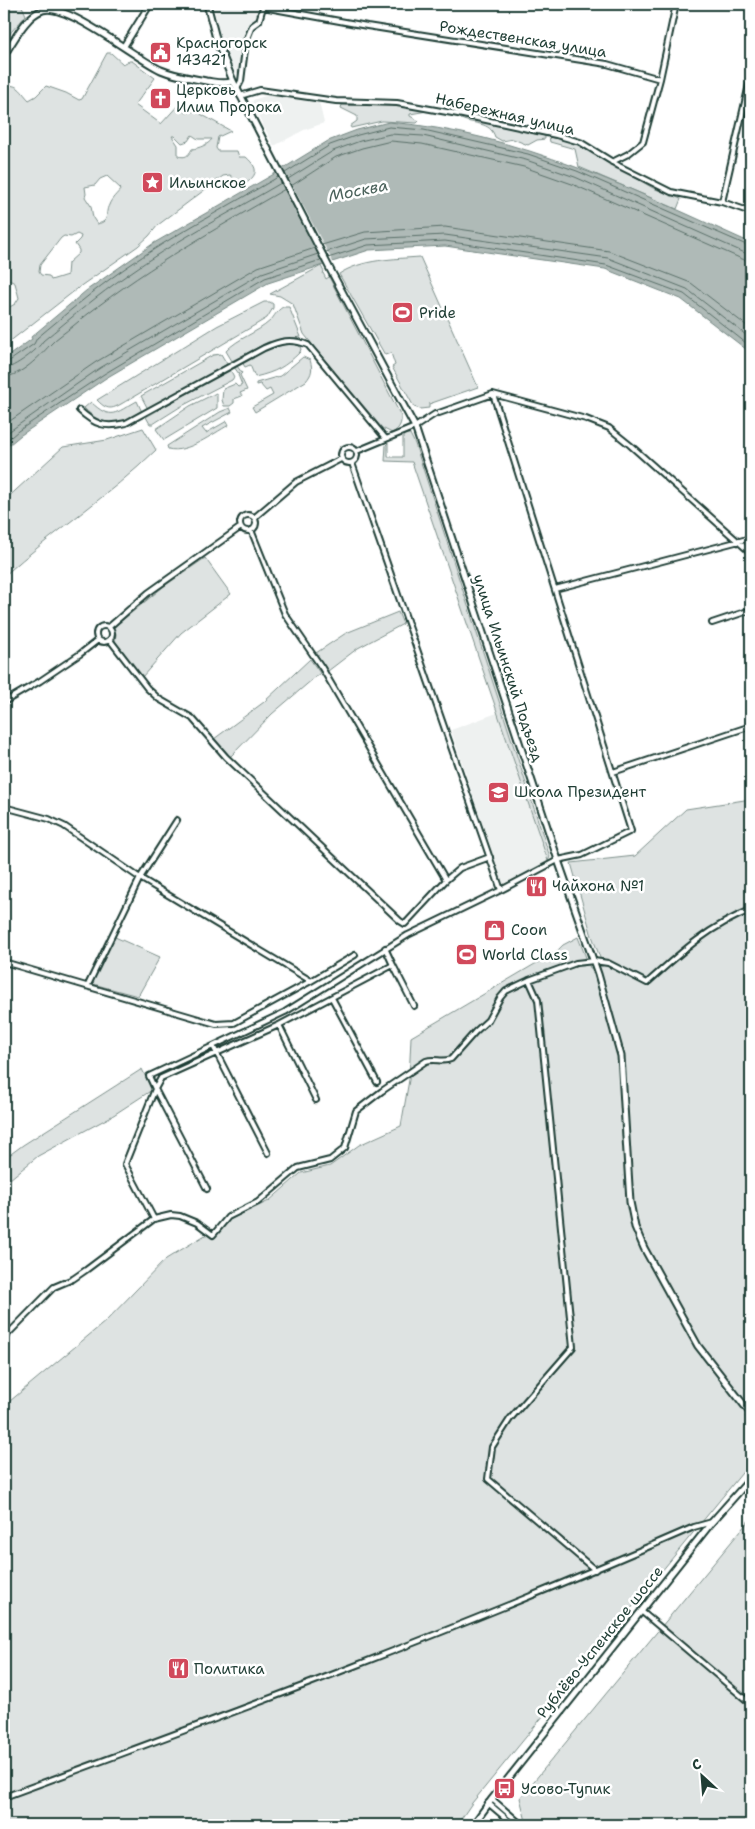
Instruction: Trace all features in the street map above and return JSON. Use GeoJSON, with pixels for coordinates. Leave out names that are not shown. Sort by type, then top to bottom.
{"type":"FeatureCollection","features":[{"type":"Feature","properties":{"kind":"main road"},"geometry":{"type":"LineString","coordinates":[[124,46],[150,4]]}},
{"type":"Feature","properties":{"kind":"main road","name":"улица Ильинский Подъезд"},"geometry":{"type":"LineString","coordinates":[[207,4],[217,42],[240,96],[331,271],[415,426],[558,860],[594,961],[621,1056],[630,1202],[635,1227],[644,1248],[698,1346],[751,1413]]}},
{"type":"Feature","properties":{"kind":"main road"},"geometry":{"type":"LineString","coordinates":[[4,55],[30,19],[46,6],[59,10],[124,46],[155,67],[170,73],[226,83],[233,81]]}},
{"type":"Feature","properties":{"kind":"main road","name":"Рублёво-Успенское шоссе"},"geometry":{"type":"LineString","coordinates":[[473,1825],[490,1801],[712,1522],[751,1478]]}},
{"type":"Feature","properties":{"kind":"street"},"geometry":{"type":"LineString","coordinates":[[612,162],[628,154],[643,142],[660,79],[676,4]]}},
{"type":"Feature","properties":{"kind":"street","name":"Рождественская улица"},"geometry":{"type":"LineString","coordinates":[[237,89],[241,81],[246,41],[252,26],[259,21],[263,7],[367,26],[606,64],[660,79]]}},
{"type":"Feature","properties":{"kind":"street"},"geometry":{"type":"LineString","coordinates":[[722,202],[751,76]]}},
{"type":"Feature","properties":{"kind":"street","name":"Набережная улица"},"geometry":{"type":"LineString","coordinates":[[240,96],[260,90],[336,101],[397,102],[572,139],[671,192],[722,202],[751,212]]}},
{"type":"Feature","properties":{"kind":"street"},"geometry":{"type":"LineString","coordinates":[[79,410],[88,418],[101,425],[126,423],[264,348],[282,340],[298,341],[308,345],[386,439]]}},
{"type":"Feature","properties":{"kind":"street"},"geometry":{"type":"LineString","coordinates":[[207,1189],[149,1076],[285,1012],[408,935],[558,860],[582,855],[631,832],[493,394]]}},
{"type":"Feature","properties":{"kind":"street"},"geometry":{"type":"LineString","coordinates":[[357,451],[415,426],[437,414],[493,394],[586,419],[609,428],[751,552]]}},
{"type":"Feature","properties":{"kind":"street"},"geometry":{"type":"LineString","coordinates":[[353,448],[357,451],[358,457],[352,463],[345,463],[342,459],[341,453],[344,449],[353,448]]}},
{"type":"Feature","properties":{"kind":"street"},"geometry":{"type":"LineString","coordinates":[[255,517],[296,482],[342,459]]}},
{"type":"Feature","properties":{"kind":"street"},"geometry":{"type":"LineString","coordinates":[[352,463],[501,890]]}},
{"type":"Feature","properties":{"kind":"street"},"geometry":{"type":"LineString","coordinates":[[249,514],[255,517],[257,523],[251,530],[245,530],[242,527],[240,520],[244,515],[249,514]]}},
{"type":"Feature","properties":{"kind":"street"},"geometry":{"type":"LineString","coordinates":[[98,640],[96,635],[97,629],[102,626],[110,627],[148,594],[242,527]]}},
{"type":"Feature","properties":{"kind":"street"},"geometry":{"type":"LineString","coordinates":[[251,530],[284,614],[322,668],[446,880]]}},
{"type":"Feature","properties":{"kind":"street"},"geometry":{"type":"LineString","coordinates":[[555,590],[751,538]]}},
{"type":"Feature","properties":{"kind":"street"},"geometry":{"type":"LineString","coordinates":[[712,624],[751,610]]}},
{"type":"Feature","properties":{"kind":"street"},"geometry":{"type":"LineString","coordinates":[[110,627],[113,632],[110,640]]}},
{"type":"Feature","properties":{"kind":"street"},"geometry":{"type":"LineString","coordinates":[[98,640],[103,642],[110,640]]}},
{"type":"Feature","properties":{"kind":"street"},"geometry":{"type":"LineString","coordinates":[[4,702],[40,681],[98,640]]}},
{"type":"Feature","properties":{"kind":"street"},"geometry":{"type":"LineString","coordinates":[[110,640],[147,688],[159,699],[192,718],[226,757],[405,924],[446,880],[460,868],[490,856]]}},
{"type":"Feature","properties":{"kind":"street"},"geometry":{"type":"LineString","coordinates":[[612,772],[751,726]]}},
{"type":"Feature","properties":{"kind":"street"},"geometry":{"type":"LineString","coordinates":[[4,806],[57,822],[140,878],[311,981]]}},
{"type":"Feature","properties":{"kind":"street"},"geometry":{"type":"LineString","coordinates":[[88,985],[140,878],[177,820]]}},
{"type":"Feature","properties":{"kind":"street"},"geometry":{"type":"LineString","coordinates":[[4,1338],[54,1287],[86,1270],[154,1219],[171,1215],[180,1216],[196,1223],[213,1235],[228,1217],[258,1202],[298,1168],[330,1160],[345,1148],[356,1111],[426,1061],[446,1061],[451,1059],[488,1020],[500,998],[506,992],[529,980],[576,963],[594,961],[608,963],[647,983],[707,932],[735,916],[751,910]]}},
{"type":"Feature","properties":{"kind":"street"},"geometry":{"type":"LineString","coordinates":[[385,948],[414,1006]]}},
{"type":"Feature","properties":{"kind":"street"},"geometry":{"type":"LineString","coordinates":[[4,962],[88,985],[216,1024],[234,1023],[355,955]]}},
{"type":"Feature","properties":{"kind":"street"},"geometry":{"type":"LineString","coordinates":[[154,1219],[125,1164],[161,1078],[279,1025],[393,964]]}},
{"type":"Feature","properties":{"kind":"street"},"geometry":{"type":"LineString","coordinates":[[529,980],[538,1000],[572,1348],[510,1419],[492,1447],[488,1479],[595,1570]]}},
{"type":"Feature","properties":{"kind":"street"},"geometry":{"type":"LineString","coordinates":[[332,998],[377,1082]]}},
{"type":"Feature","properties":{"kind":"street"},"geometry":{"type":"LineString","coordinates":[[279,1025],[316,1100]]}},
{"type":"Feature","properties":{"kind":"street"},"geometry":{"type":"LineString","coordinates":[[213,1046],[268,1153]]}},
{"type":"Feature","properties":{"kind":"street"},"geometry":{"type":"LineString","coordinates":[[4,1797],[215,1720],[595,1570],[694,1527],[712,1522]]}},
{"type":"Feature","properties":{"kind":"street"},"geometry":{"type":"LineString","coordinates":[[641,1611],[751,1704]]}},
{"type":"Feature","properties":{"kind":"street"},"geometry":{"type":"LineString","coordinates":[[490,1801],[514,1825]]}},
{"type":"Feature","properties":{"kind":"street"},"geometry":{"type":"LineString","coordinates":[[490,1801],[522,1825]]}},
{"type":"Feature","properties":{"kind":"shaded area"},"geometry":{"type":"Polygon","coordinates":[[[4,4],[21,4],[26,15],[4,44],[4,4]]]}},
{"type":"Feature","properties":{"kind":"shaded area"},"geometry":{"type":"Polygon","coordinates":[[[213,4],[251,4],[262,7],[258,20],[249,26],[239,78],[223,48],[213,4]]]}},
{"type":"Feature","properties":{"kind":"shaded area"},"geometry":{"type":"Polygon","coordinates":[[[107,53],[111,53],[123,64],[132,61],[155,78],[135,105],[161,124],[181,102],[184,111],[187,113],[197,112],[231,131],[218,137],[216,148],[218,151],[237,151],[239,157],[246,157],[251,162],[255,173],[241,187],[230,175],[223,176],[158,225],[138,246],[82,285],[4,346],[4,310],[15,304],[19,298],[15,283],[5,278],[4,89],[7,85],[15,86],[29,100],[46,86],[79,100],[82,99],[107,53]],[[192,135],[188,141],[182,143],[175,136],[172,136],[178,145],[178,156],[187,156],[192,149],[203,146],[212,139],[198,139],[192,135]],[[107,176],[100,179],[95,185],[85,187],[85,197],[91,206],[93,218],[97,224],[106,219],[110,203],[121,189],[107,176]],[[77,234],[71,237],[64,236],[61,238],[40,265],[39,272],[41,275],[49,276],[51,280],[67,275],[68,263],[79,253],[75,244],[81,236],[77,234]]]}},
{"type":"Feature","properties":{"kind":"shaded area"},"geometry":{"type":"Polygon","coordinates":[[[268,95],[319,102],[324,123],[304,130],[274,146],[252,104],[253,100],[268,95]]]}},
{"type":"Feature","properties":{"kind":"shaded area"},"geometry":{"type":"Polygon","coordinates":[[[342,105],[405,106],[427,111],[410,114],[410,116],[419,121],[417,123],[382,121],[351,128],[350,126],[357,121],[357,116],[341,108],[342,105]]]}},
{"type":"Feature","properties":{"kind":"shaded area"},"geometry":{"type":"Polygon","coordinates":[[[461,117],[545,136],[545,139],[537,140],[528,145],[513,139],[502,141],[495,137],[489,128],[466,121],[461,119],[461,117]]]}},
{"type":"Feature","properties":{"kind":"shaded area"},"geometry":{"type":"Polygon","coordinates":[[[549,137],[574,142],[653,188],[681,199],[677,209],[579,167],[575,149],[550,142],[549,137]]]}},
{"type":"Feature","properties":{"kind":"shaded area","name":"Pride"},"geometry":{"type":"Polygon","coordinates":[[[420,257],[478,387],[429,404],[429,408],[420,409],[414,407],[392,367],[395,365],[391,353],[385,355],[339,274],[358,265],[389,259],[420,257]]]}},
{"type":"Feature","properties":{"kind":"shaded area"},"geometry":{"type":"Polygon","coordinates":[[[321,266],[326,279],[329,277],[401,416],[397,430],[392,433],[382,428],[304,334],[293,304],[280,296],[270,294],[321,266]]]}},
{"type":"Feature","properties":{"kind":"shaded area"},"geometry":{"type":"Polygon","coordinates":[[[264,302],[273,304],[273,308],[267,318],[128,400],[108,408],[97,400],[217,326],[264,302]]]}},
{"type":"Feature","properties":{"kind":"shaded area"},"geometry":{"type":"Polygon","coordinates":[[[283,307],[289,307],[301,337],[268,342],[232,361],[226,351],[265,325],[283,307]]]}},
{"type":"Feature","properties":{"kind":"shaded area"},"geometry":{"type":"Polygon","coordinates":[[[289,343],[299,345],[300,352],[290,362],[275,371],[255,377],[250,365],[245,367],[242,362],[276,345],[289,343]]]}},
{"type":"Feature","properties":{"kind":"shaded area"},"geometry":{"type":"Polygon","coordinates":[[[221,354],[227,364],[148,409],[141,396],[213,355],[221,354]]]}},
{"type":"Feature","properties":{"kind":"shaded area"},"geometry":{"type":"Polygon","coordinates":[[[303,357],[310,360],[311,366],[311,374],[306,381],[255,412],[252,407],[273,395],[270,389],[266,391],[260,384],[256,385],[256,383],[280,376],[303,357]]]}},
{"type":"Feature","properties":{"kind":"shaded area"},"geometry":{"type":"Polygon","coordinates":[[[235,366],[242,373],[240,375],[247,390],[240,393],[242,396],[234,399],[234,403],[230,406],[224,406],[222,400],[223,389],[235,384],[238,387],[242,385],[235,366]]]}},
{"type":"Feature","properties":{"kind":"shaded area"},"geometry":{"type":"Polygon","coordinates":[[[230,369],[234,377],[232,380],[150,424],[146,417],[230,369]]]}},
{"type":"Feature","properties":{"kind":"shaded area"},"geometry":{"type":"Polygon","coordinates":[[[216,393],[217,408],[164,440],[156,429],[190,406],[216,393]]]}},
{"type":"Feature","properties":{"kind":"shaded area"},"geometry":{"type":"Polygon","coordinates":[[[137,401],[142,412],[119,422],[98,419],[84,408],[91,402],[104,412],[113,413],[137,401]]]}},
{"type":"Feature","properties":{"kind":"shaded area"},"geometry":{"type":"Polygon","coordinates":[[[230,408],[232,412],[202,428],[206,433],[227,421],[229,425],[191,446],[183,449],[168,449],[167,446],[220,412],[230,408]]]}},
{"type":"Feature","properties":{"kind":"shaded area"},"geometry":{"type":"Polygon","coordinates":[[[143,428],[156,450],[119,483],[4,576],[4,501],[63,447],[107,440],[143,428]]]}},
{"type":"Feature","properties":{"kind":"shaded area"},"geometry":{"type":"Polygon","coordinates":[[[403,434],[410,434],[415,444],[550,857],[548,861],[412,462],[385,461],[386,445],[388,443],[388,457],[403,457],[403,434]]]}},
{"type":"Feature","properties":{"kind":"shaded area"},"geometry":{"type":"Polygon","coordinates":[[[205,558],[231,594],[181,633],[142,677],[115,641],[114,627],[163,587],[205,558]]]}},
{"type":"Feature","properties":{"kind":"shaded area"},"geometry":{"type":"Polygon","coordinates":[[[398,612],[403,624],[358,648],[328,671],[316,653],[346,633],[398,612]]]}},
{"type":"Feature","properties":{"kind":"shaded area"},"geometry":{"type":"Polygon","coordinates":[[[310,659],[320,673],[272,714],[230,757],[214,739],[264,702],[310,659]]]}},
{"type":"Feature","properties":{"kind":"shaded area","name":"Школа Президент"},"geometry":{"type":"Polygon","coordinates":[[[497,713],[548,861],[503,884],[451,730],[497,713]]]}},
{"type":"Feature","properties":{"kind":"shaded area"},"geometry":{"type":"Polygon","coordinates":[[[751,799],[751,1411],[745,1416],[751,1430],[751,1462],[472,1803],[457,1825],[4,1825],[4,1406],[106,1321],[166,1259],[233,1218],[269,1201],[301,1173],[330,1166],[359,1145],[401,1126],[409,1080],[411,1037],[578,937],[590,968],[603,966],[591,933],[571,863],[635,856],[686,809],[751,799]]]}},
{"type":"Feature","properties":{"kind":"shaded area"},"geometry":{"type":"Polygon","coordinates":[[[115,937],[160,957],[138,996],[93,984],[93,980],[115,937]]]}},
{"type":"Feature","properties":{"kind":"shaded area"},"geometry":{"type":"Polygon","coordinates":[[[142,1069],[152,1090],[112,1116],[38,1156],[4,1184],[4,1159],[142,1069]]]}},
{"type":"Feature","properties":{"kind":"shaded area"},"geometry":{"type":"Polygon","coordinates":[[[751,1518],[751,1825],[527,1825],[520,1798],[751,1518]]]}},
{"type":"Feature","properties":{"kind":"water","name":"Москва"},"geometry":{"type":"Polygon","coordinates":[[[389,122],[437,128],[484,138],[530,151],[619,184],[751,243],[751,353],[681,299],[605,269],[445,246],[369,250],[268,283],[106,378],[21,435],[4,449],[4,359],[32,339],[31,337],[87,290],[154,243],[328,141],[357,130],[389,122]]]}},
{"type":"Feature","properties":{"kind":"pier"},"geometry":{"type":"Polygon","coordinates":[[[282,166],[334,264],[324,267],[274,171],[282,166]]]}},
{"type":"Feature","properties":{"kind":"place","name":"Красногорск 143421"},"geometry":{"type":"Point","coordinates":[160,52]}},
{"type":"Feature","properties":{"kind":"place","name":"Церковь Илии Пророка"},"geometry":{"type":"Point","coordinates":[160,99]}},
{"type":"Feature","properties":{"kind":"place","name":"Ильинское"},"geometry":{"type":"Point","coordinates":[153,183]}},
{"type":"Feature","properties":{"kind":"place","name":"Pride"},"geometry":{"type":"Point","coordinates":[403,313]}},
{"type":"Feature","properties":{"kind":"place","name":"Школа Президент"},"geometry":{"type":"Point","coordinates":[498,792]}},
{"type":"Feature","properties":{"kind":"place","name":"Чайхона №1"},"geometry":{"type":"Point","coordinates":[536,886]}},
{"type":"Feature","properties":{"kind":"place","name":"Coon"},"geometry":{"type":"Point","coordinates":[495,930]}},
{"type":"Feature","properties":{"kind":"place","name":"World Class"},"geometry":{"type":"Point","coordinates":[466,955]}},
{"type":"Feature","properties":{"kind":"place","name":"Политика"},"geometry":{"type":"Point","coordinates":[178,1669]}},
{"type":"Feature","properties":{"kind":"place","name":"Усово-Тупик"},"geometry":{"type":"Point","coordinates":[505,1789]}}]}
